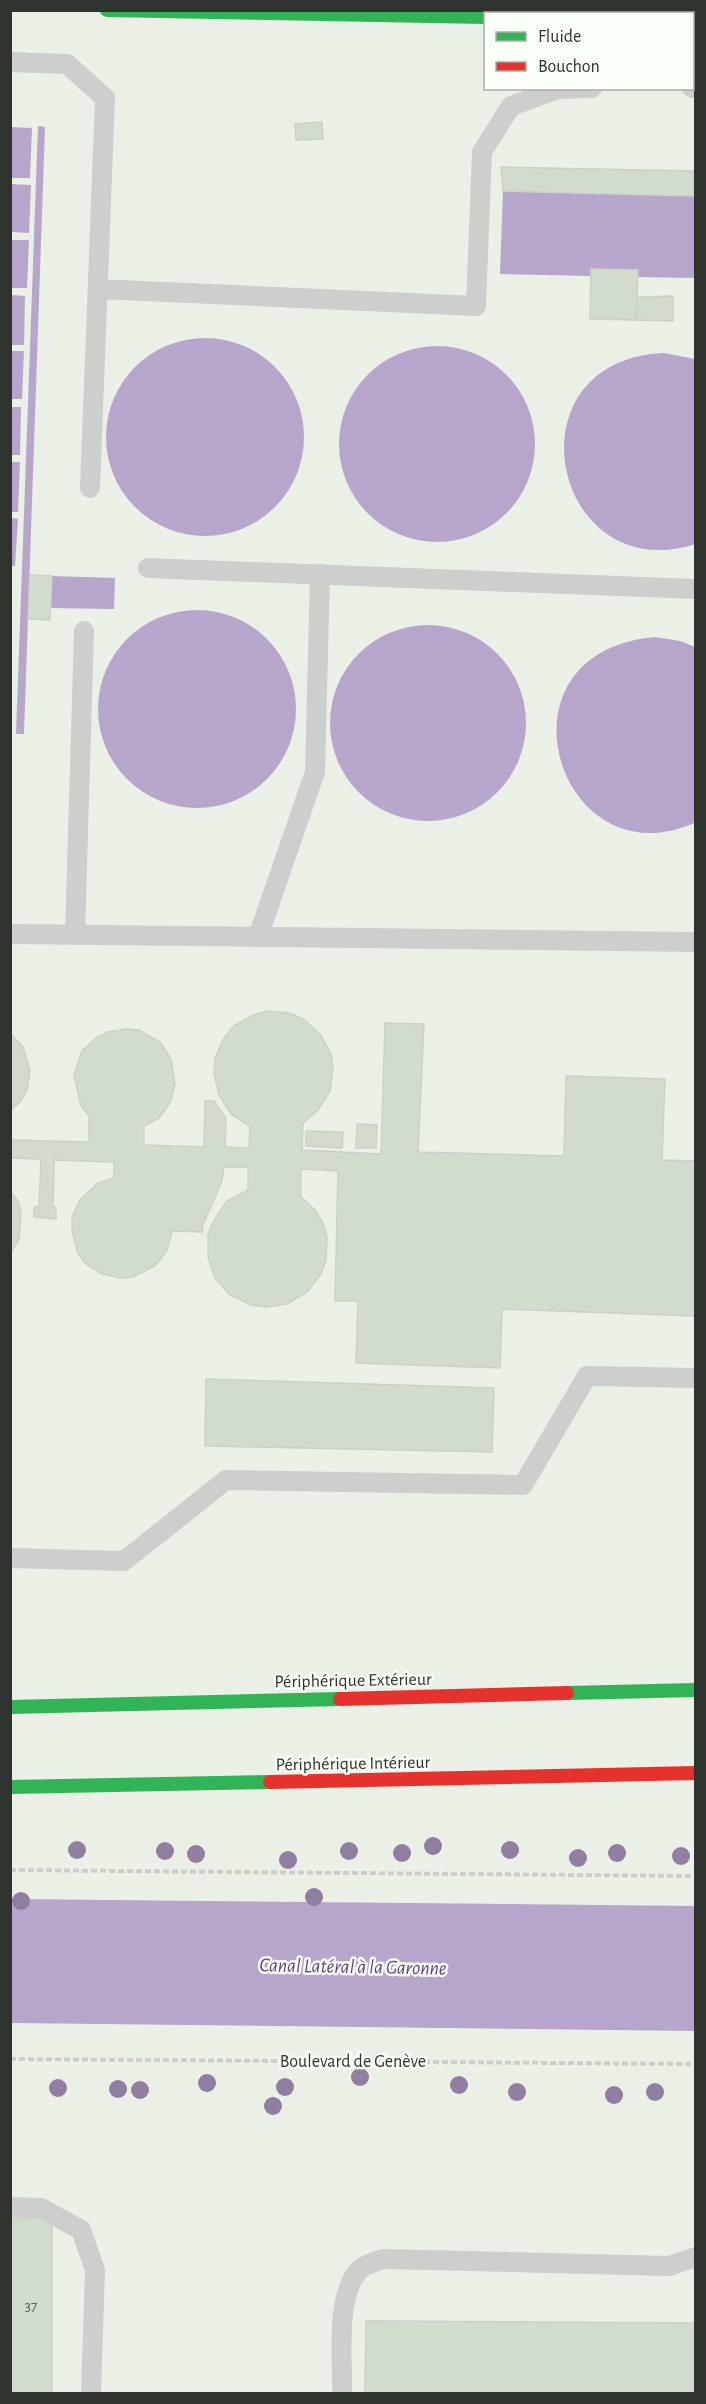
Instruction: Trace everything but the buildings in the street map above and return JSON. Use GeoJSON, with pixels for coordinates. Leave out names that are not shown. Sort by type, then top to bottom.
{"type":"FeatureCollection","features":[{"type":"Feature","properties":{"kind":"main road"},"geometry":{"type":"LineString","coordinates":[[107,10],[484,17]]}},
{"type":"Feature","properties":{"kind":"main road","name":"Périphérique Extérieur"},"geometry":{"type":"LineString","coordinates":[[10,1707],[696,1690]]}},
{"type":"Feature","properties":{"kind":"main road","name":"Périphérique Intérieur"},"geometry":{"type":"LineString","coordinates":[[10,1787],[696,1773]]}},
{"type":"Feature","properties":{"kind":"lane"},"geometry":{"type":"LineString","coordinates":[[10,62],[67,64],[105,98],[90,488]]}},
{"type":"Feature","properties":{"kind":"lane"},"geometry":{"type":"LineString","coordinates":[[98,289],[476,306],[482,152],[511,106],[555,90]]}},
{"type":"Feature","properties":{"kind":"lane"},"geometry":{"type":"LineString","coordinates":[[148,568],[696,589]]}},
{"type":"Feature","properties":{"kind":"lane"},"geometry":{"type":"LineString","coordinates":[[258,937],[315,772],[320,574]]}},
{"type":"Feature","properties":{"kind":"lane"},"geometry":{"type":"LineString","coordinates":[[75,934],[84,631]]}},
{"type":"Feature","properties":{"kind":"lane"},"geometry":{"type":"LineString","coordinates":[[10,934],[696,942]]}},
{"type":"Feature","properties":{"kind":"lane"},"geometry":{"type":"LineString","coordinates":[[10,1558],[124,1561],[226,1480],[522,1485],[587,1376],[696,1378]]}},
{"type":"Feature","properties":{"kind":"lane"},"geometry":{"type":"LineString","coordinates":[[10,2207],[41,2208],[81,2230],[95,2270],[91,2394]]}},
{"type":"Feature","properties":{"kind":"lane"},"geometry":{"type":"LineString","coordinates":[[342,2394],[343,2310],[348,2288],[359,2269],[383,2259],[669,2266],[696,2257]]}},
{"type":"Feature","properties":{"kind":"path"},"geometry":{"type":"LineString","coordinates":[[10,1870],[696,1876]]}},
{"type":"Feature","properties":{"kind":"path","name":"Boulevard de Genève"},"geometry":{"type":"LineString","coordinates":[[10,2059],[696,2064]]}},
{"type":"Feature","properties":{"kind":"water"},"geometry":{"type":"Polygon","coordinates":[[[38,126],[45,127],[24,734],[16,734],[38,126]]]}},
{"type":"Feature","properties":{"kind":"water"},"geometry":{"type":"Polygon","coordinates":[[[11,127],[32,128],[30,178],[11,178],[11,127]]]}},
{"type":"Feature","properties":{"kind":"water"},"geometry":{"type":"Polygon","coordinates":[[[11,184],[31,185],[29,233],[11,232],[11,184]]]}},
{"type":"Feature","properties":{"kind":"water"},"geometry":{"type":"Polygon","coordinates":[[[503,191],[695,195],[695,278],[638,277],[637,270],[591,269],[591,276],[500,274],[503,191]]]}},
{"type":"Feature","properties":{"kind":"water"},"geometry":{"type":"Polygon","coordinates":[[[11,240],[29,240],[27,288],[11,288],[11,240]]]}},
{"type":"Feature","properties":{"kind":"water"},"geometry":{"type":"Polygon","coordinates":[[[11,295],[25,296],[24,345],[11,345],[11,295]]]}},
{"type":"Feature","properties":{"kind":"water"},"geometry":{"type":"Polygon","coordinates":[[[205,338],[234,342],[252,350],[275,367],[292,390],[300,408],[304,437],[300,466],[292,484],[275,507],[252,524],[234,532],[205,536],[176,532],[158,524],[135,507],[118,484],[110,466],[106,437],[110,408],[118,390],[135,367],[158,350],[176,342],[205,338]]]}},
{"type":"Feature","properties":{"kind":"water"},"geometry":{"type":"Polygon","coordinates":[[[427,346],[447,346],[483,357],[492,362],[513,382],[528,406],[535,434],[535,454],[528,482],[519,499],[499,520],[483,531],[466,538],[447,542],[427,542],[399,535],[382,526],[355,499],[343,473],[339,454],[339,434],[346,406],[355,389],[382,362],[408,350],[427,346]]]}},
{"type":"Feature","properties":{"kind":"water"},"geometry":{"type":"Polygon","coordinates":[[[11,351],[24,351],[22,399],[11,399],[11,351]]]}},
{"type":"Feature","properties":{"kind":"water"},"geometry":{"type":"Polygon","coordinates":[[[664,353],[695,359],[696,544],[647,549],[608,535],[580,506],[566,468],[566,429],[581,392],[614,365],[664,353]]]}},
{"type":"Feature","properties":{"kind":"water"},"geometry":{"type":"Polygon","coordinates":[[[11,407],[21,407],[20,455],[11,455],[11,407]]]}},
{"type":"Feature","properties":{"kind":"water"},"geometry":{"type":"Polygon","coordinates":[[[11,462],[20,462],[18,512],[11,512],[11,462]]]}},
{"type":"Feature","properties":{"kind":"water"},"geometry":{"type":"Polygon","coordinates":[[[11,518],[18,519],[15,566],[11,566],[11,518]]]}},
{"type":"Feature","properties":{"kind":"water"},"geometry":{"type":"Polygon","coordinates":[[[52,576],[115,578],[114,609],[50,608],[52,576]]]}},
{"type":"Feature","properties":{"kind":"water"},"geometry":{"type":"Polygon","coordinates":[[[197,610],[216,612],[235,618],[252,627],[267,639],[279,654],[288,671],[294,690],[296,709],[294,728],[288,747],[279,764],[267,779],[252,791],[235,800],[216,806],[197,808],[178,806],[159,800],[142,791],[127,779],[115,764],[106,747],[100,728],[98,709],[100,690],[106,671],[115,654],[127,639],[142,627],[159,618],[178,612],[197,610]]]}},
{"type":"Feature","properties":{"kind":"water"},"geometry":{"type":"Polygon","coordinates":[[[428,625],[456,629],[474,637],[490,647],[504,661],[522,695],[526,723],[522,751],[514,769],[504,785],[490,799],[456,817],[428,821],[400,817],[382,809],[366,799],[352,785],[334,751],[330,723],[334,695],[342,677],[352,661],[366,647],[400,629],[428,625]]]}},
{"type":"Feature","properties":{"kind":"water"},"geometry":{"type":"Polygon","coordinates":[[[655,637],[680,641],[695,647],[696,822],[648,833],[608,822],[578,796],[560,759],[557,719],[570,681],[602,652],[655,637]]]}},
{"type":"Feature","properties":{"kind":"water","name":"Canal Latéral à la Garonne"},"geometry":{"type":"Polygon","coordinates":[[[11,1899],[695,1906],[695,2031],[11,2023],[11,1899]]]}},
{"type":"Feature","properties":{"kind":"traffic: fast"},"geometry":{"type":"LineString","coordinates":[[107,10],[484,17]]}},
{"type":"Feature","properties":{"kind":"traffic: fast"},"geometry":{"type":"LineString","coordinates":[[567,1693],[696,1690]]}},
{"type":"Feature","properties":{"kind":"traffic: fast"},"geometry":{"type":"LineString","coordinates":[[10,1707],[340,1699]]}},
{"type":"Feature","properties":{"kind":"traffic: fast"},"geometry":{"type":"LineString","coordinates":[[10,1787],[270,1782]]}},
{"type":"Feature","properties":{"kind":"traffic: jam"},"geometry":{"type":"LineString","coordinates":[[340,1699],[567,1693]]}},
{"type":"Feature","properties":{"kind":"traffic: jam"},"geometry":{"type":"LineString","coordinates":[[270,1782],[696,1773]]}}]}
